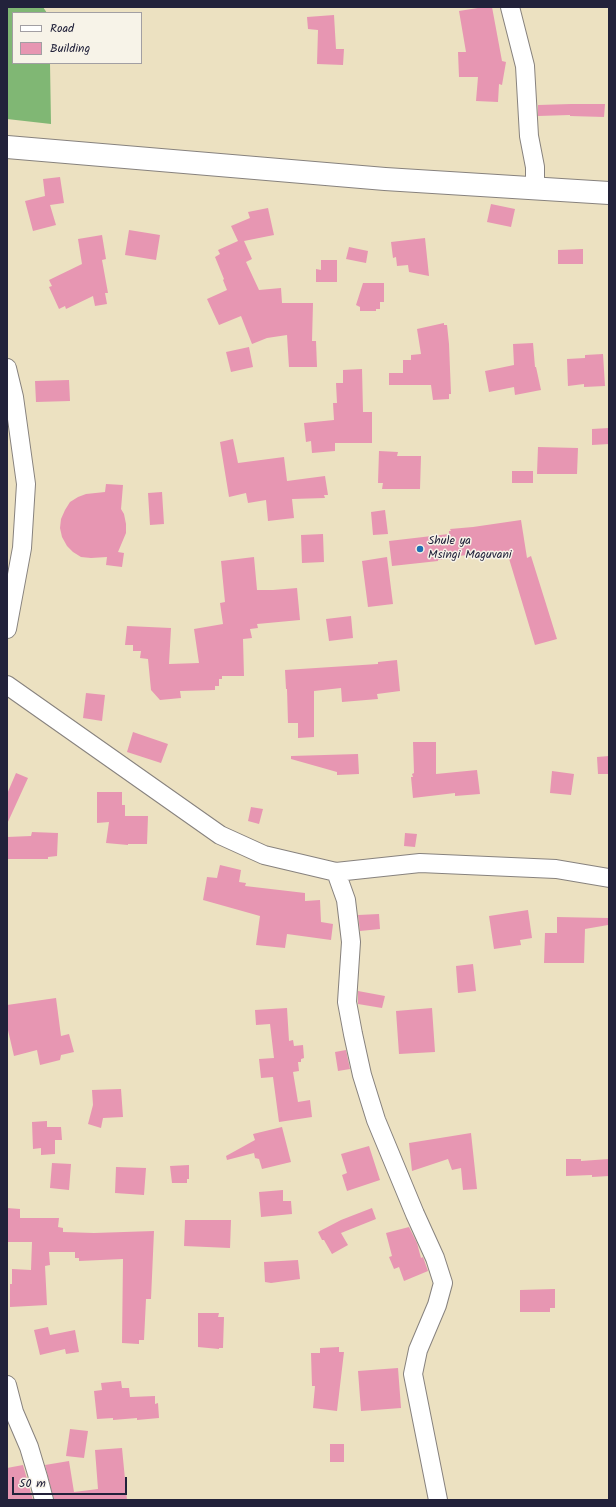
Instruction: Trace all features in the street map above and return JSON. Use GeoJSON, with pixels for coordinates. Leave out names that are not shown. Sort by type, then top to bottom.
{"type":"FeatureCollection","features":[{"type":"Feature","properties":{"kind":"street"},"geometry":{"type":"LineString","coordinates":[[510,7],[525,66],[529,136],[535,167],[535,189]]}},
{"type":"Feature","properties":{"kind":"street"},"geometry":{"type":"LineString","coordinates":[[7,147],[377,179],[609,194]]}},
{"type":"Feature","properties":{"kind":"street"},"geometry":{"type":"LineString","coordinates":[[7,368],[14,397],[26,484],[22,548],[7,629]]}},
{"type":"Feature","properties":{"kind":"street"},"geometry":{"type":"LineString","coordinates":[[7,685],[220,835],[264,855],[336,872],[420,863],[556,870],[609,878]]}},
{"type":"Feature","properties":{"kind":"street"},"geometry":{"type":"LineString","coordinates":[[336,872],[346,900],[351,942],[348,1002],[362,1074],[376,1120],[435,1258],[443,1283],[437,1305],[418,1350],[413,1374],[438,1500]]}},
{"type":"Feature","properties":{"kind":"street"},"geometry":{"type":"LineString","coordinates":[[7,1385],[14,1412],[29,1447],[44,1500]]}},
{"type":"Feature","properties":{"kind":"green space"},"geometry":{"type":"Polygon","coordinates":[[[7,7],[43,7],[46,12],[12,12],[12,64],[50,64],[51,124],[7,119],[7,7]]]}},
{"type":"Feature","properties":{"kind":"building"},"geometry":{"type":"Polygon","coordinates":[[[492,7],[502,61],[506,62],[502,85],[499,84],[498,102],[476,101],[478,77],[459,77],[458,52],[466,52],[459,11],[492,7]]]}},
{"type":"Feature","properties":{"kind":"building"},"geometry":{"type":"Polygon","coordinates":[[[334,15],[336,49],[344,49],[343,65],[317,64],[318,30],[308,29],[307,17],[334,15]]]}},
{"type":"Feature","properties":{"kind":"building"},"geometry":{"type":"Polygon","coordinates":[[[605,104],[604,117],[570,115],[538,116],[538,105],[605,104]]]}},
{"type":"Feature","properties":{"kind":"building"},"geometry":{"type":"Polygon","coordinates":[[[60,177],[64,203],[50,205],[56,225],[33,231],[25,201],[45,196],[43,179],[60,177]]]}},
{"type":"Feature","properties":{"kind":"building"},"geometry":{"type":"Polygon","coordinates":[[[491,204],[515,209],[511,227],[487,222],[491,204]]]}},
{"type":"Feature","properties":{"kind":"building"},"geometry":{"type":"Polygon","coordinates":[[[268,208],[274,235],[244,241],[252,259],[246,262],[259,290],[281,288],[282,303],[313,303],[312,341],[316,341],[317,367],[289,367],[287,335],[267,338],[252,344],[241,316],[219,325],[207,299],[227,290],[215,257],[220,254],[218,250],[238,241],[231,226],[250,218],[248,212],[268,208]]]}},
{"type":"Feature","properties":{"kind":"building"},"geometry":{"type":"Polygon","coordinates":[[[129,230],[160,235],[156,260],[125,255],[129,230]]]}},
{"type":"Feature","properties":{"kind":"building"},"geometry":{"type":"Polygon","coordinates":[[[102,235],[106,259],[102,260],[108,293],[105,293],[107,304],[95,306],[93,296],[66,309],[65,306],[59,309],[49,287],[52,286],[49,280],[82,264],[78,239],[102,235]]]}},
{"type":"Feature","properties":{"kind":"building"},"geometry":{"type":"Polygon","coordinates":[[[425,238],[429,276],[409,272],[408,265],[397,266],[396,257],[393,258],[391,242],[425,238]]]}},
{"type":"Feature","properties":{"kind":"building"},"geometry":{"type":"Polygon","coordinates":[[[349,247],[368,251],[366,263],[346,259],[349,247]]]}},
{"type":"Feature","properties":{"kind":"building"},"geometry":{"type":"Polygon","coordinates":[[[583,249],[583,264],[558,264],[558,250],[583,249]]]}},
{"type":"Feature","properties":{"kind":"building"},"geometry":{"type":"Polygon","coordinates":[[[321,260],[337,260],[337,282],[316,282],[316,269],[321,270],[321,260]]]}},
{"type":"Feature","properties":{"kind":"building"},"geometry":{"type":"Polygon","coordinates":[[[363,283],[384,283],[384,302],[380,302],[380,309],[376,309],[376,311],[360,311],[360,307],[356,305],[363,283]]]}},
{"type":"Feature","properties":{"kind":"building"},"geometry":{"type":"Polygon","coordinates":[[[444,323],[444,325],[447,325],[449,344],[451,394],[449,394],[449,399],[433,400],[431,385],[389,385],[389,373],[403,373],[403,360],[411,360],[411,355],[421,354],[417,329],[444,323]]]}},
{"type":"Feature","properties":{"kind":"building"},"geometry":{"type":"Polygon","coordinates":[[[533,343],[535,367],[541,390],[515,395],[514,387],[489,392],[485,371],[514,365],[513,344],[533,343]]]}},
{"type":"Feature","properties":{"kind":"building"},"geometry":{"type":"Polygon","coordinates":[[[249,347],[253,367],[231,372],[226,352],[249,347]]]}},
{"type":"Feature","properties":{"kind":"building"},"geometry":{"type":"Polygon","coordinates":[[[603,354],[605,386],[584,387],[584,384],[568,386],[567,359],[585,358],[585,355],[603,354]]]}},
{"type":"Feature","properties":{"kind":"building"},"geometry":{"type":"Polygon","coordinates":[[[362,369],[363,412],[372,412],[372,443],[335,443],[335,451],[312,453],[311,441],[306,442],[304,423],[334,420],[333,403],[337,403],[336,383],[343,383],[343,370],[362,369]]]}},
{"type":"Feature","properties":{"kind":"building"},"geometry":{"type":"Polygon","coordinates":[[[69,380],[70,401],[36,402],[35,381],[69,380]]]}},
{"type":"Feature","properties":{"kind":"building"},"geometry":{"type":"Polygon","coordinates":[[[609,428],[609,444],[592,445],[592,429],[609,428]]]}},
{"type":"Feature","properties":{"kind":"building"},"geometry":{"type":"Polygon","coordinates":[[[233,439],[238,463],[284,457],[287,481],[325,476],[328,495],[324,495],[325,498],[292,499],[294,518],[268,521],[266,500],[248,503],[246,493],[229,497],[220,442],[233,439]]]}},
{"type":"Feature","properties":{"kind":"building"},"geometry":{"type":"Polygon","coordinates":[[[538,447],[578,448],[577,474],[537,474],[538,447]]]}},
{"type":"Feature","properties":{"kind":"building"},"geometry":{"type":"Polygon","coordinates":[[[379,451],[398,452],[397,456],[421,456],[420,489],[382,489],[383,483],[378,483],[379,451]]]}},
{"type":"Feature","properties":{"kind":"building"},"geometry":{"type":"Polygon","coordinates":[[[512,471],[533,471],[533,483],[512,483],[512,471]]]}},
{"type":"Feature","properties":{"kind":"building"},"geometry":{"type":"Polygon","coordinates":[[[106,484],[123,485],[121,509],[124,514],[126,533],[118,552],[124,553],[122,567],[106,565],[107,557],[81,557],[73,552],[67,546],[62,537],[60,528],[61,519],[70,502],[86,494],[105,492],[106,484]]]}},
{"type":"Feature","properties":{"kind":"building"},"geometry":{"type":"Polygon","coordinates":[[[162,492],[164,524],[150,525],[148,493],[162,492]]]}},
{"type":"Feature","properties":{"kind":"building"},"geometry":{"type":"Polygon","coordinates":[[[385,510],[388,534],[373,535],[371,512],[385,510]]]}},
{"type":"Feature","properties":{"kind":"building"},"geometry":{"type":"Polygon","coordinates":[[[521,520],[527,558],[531,556],[557,639],[535,645],[507,552],[444,557],[444,559],[438,561],[392,566],[389,541],[449,534],[449,531],[451,531],[450,529],[521,520]]]}},
{"type":"Feature","properties":{"kind":"building"},"geometry":{"type":"Polygon","coordinates":[[[323,534],[324,562],[302,563],[301,535],[323,534]]]}},
{"type":"Feature","properties":{"kind":"building"},"geometry":{"type":"Polygon","coordinates":[[[254,557],[257,590],[297,588],[300,620],[257,624],[258,628],[250,629],[252,638],[243,639],[244,676],[222,676],[222,679],[219,679],[219,686],[215,686],[215,690],[180,691],[181,698],[160,700],[151,690],[148,659],[140,658],[141,651],[133,651],[133,645],[125,645],[127,626],[171,628],[169,664],[199,663],[194,629],[223,624],[220,603],[225,602],[221,561],[254,557]]]}},
{"type":"Feature","properties":{"kind":"building"},"geometry":{"type":"Polygon","coordinates":[[[387,557],[393,604],[368,607],[362,561],[387,557]]]}},
{"type":"Feature","properties":{"kind":"building"},"geometry":{"type":"Polygon","coordinates":[[[351,616],[353,638],[329,641],[326,619],[351,616]]]}},
{"type":"Feature","properties":{"kind":"building"},"geometry":{"type":"Polygon","coordinates":[[[397,660],[400,691],[377,694],[378,699],[342,702],[341,688],[314,691],[314,737],[298,738],[298,723],[288,723],[285,670],[378,664],[378,662],[397,660]]]}},
{"type":"Feature","properties":{"kind":"building"},"geometry":{"type":"Polygon","coordinates":[[[86,693],[105,695],[102,721],[83,718],[86,693]]]}},
{"type":"Feature","properties":{"kind":"building"},"geometry":{"type":"Polygon","coordinates":[[[133,732],[168,744],[161,763],[127,752],[133,732]]]}},
{"type":"Feature","properties":{"kind":"building"},"geometry":{"type":"Polygon","coordinates":[[[413,742],[436,742],[436,774],[477,770],[480,794],[455,796],[455,793],[413,798],[411,777],[413,777],[412,774],[414,773],[413,742]]]}},
{"type":"Feature","properties":{"kind":"building"},"geometry":{"type":"Polygon","coordinates":[[[358,754],[359,774],[337,775],[337,772],[291,759],[291,756],[358,754]]]}},
{"type":"Feature","properties":{"kind":"building"},"geometry":{"type":"Polygon","coordinates":[[[609,756],[609,774],[598,774],[597,757],[609,756]]]}},
{"type":"Feature","properties":{"kind":"building"},"geometry":{"type":"Polygon","coordinates":[[[552,771],[574,774],[571,795],[550,793],[552,771]]]}},
{"type":"Feature","properties":{"kind":"building"},"geometry":{"type":"Polygon","coordinates":[[[16,773],[28,778],[7,824],[7,794],[16,773]]]}},
{"type":"Feature","properties":{"kind":"building"},"geometry":{"type":"Polygon","coordinates":[[[97,792],[122,792],[122,805],[125,805],[125,816],[148,816],[147,844],[128,845],[106,843],[109,822],[97,823],[97,792]]]}},
{"type":"Feature","properties":{"kind":"building"},"geometry":{"type":"Polygon","coordinates":[[[251,807],[263,809],[259,824],[248,821],[251,807]]]}},
{"type":"Feature","properties":{"kind":"building"},"geometry":{"type":"Polygon","coordinates":[[[32,832],[58,833],[57,856],[48,857],[48,859],[7,859],[7,837],[31,836],[32,832]]]}},
{"type":"Feature","properties":{"kind":"building"},"geometry":{"type":"Polygon","coordinates":[[[405,833],[417,834],[415,847],[404,846],[405,833]]]}},
{"type":"Feature","properties":{"kind":"building"},"geometry":{"type":"Polygon","coordinates":[[[220,865],[241,870],[239,882],[246,883],[245,886],[305,893],[305,901],[320,900],[321,922],[333,924],[331,940],[287,934],[285,948],[256,945],[260,916],[203,900],[207,877],[217,878],[220,865]]]}},
{"type":"Feature","properties":{"kind":"building"},"geometry":{"type":"Polygon","coordinates":[[[528,910],[532,938],[520,940],[521,945],[494,949],[489,916],[528,910]]]}},
{"type":"Feature","properties":{"kind":"building"},"geometry":{"type":"Polygon","coordinates":[[[379,914],[380,929],[360,931],[358,915],[379,914]]]}},
{"type":"Feature","properties":{"kind":"building"},"geometry":{"type":"Polygon","coordinates":[[[557,917],[608,918],[608,925],[585,929],[584,963],[544,963],[545,933],[557,933],[557,917]]]}},
{"type":"Feature","properties":{"kind":"building"},"geometry":{"type":"Polygon","coordinates":[[[473,964],[476,991],[458,993],[456,966],[473,964]]]}},
{"type":"Feature","properties":{"kind":"building"},"geometry":{"type":"Polygon","coordinates":[[[358,991],[385,996],[382,1008],[358,1004],[358,991]]]}},
{"type":"Feature","properties":{"kind":"building"},"geometry":{"type":"Polygon","coordinates":[[[56,998],[61,1036],[69,1034],[74,1052],[61,1055],[60,1060],[40,1065],[37,1050],[14,1056],[7,1026],[7,1005],[56,998]]]}},
{"type":"Feature","properties":{"kind":"building"},"geometry":{"type":"Polygon","coordinates":[[[287,1008],[289,1041],[293,1040],[294,1046],[303,1045],[304,1058],[301,1059],[301,1062],[298,1062],[299,1071],[293,1072],[298,1102],[310,1100],[312,1117],[279,1122],[273,1077],[261,1078],[259,1059],[274,1058],[270,1024],[256,1025],[255,1010],[287,1008]]]}},
{"type":"Feature","properties":{"kind":"building"},"geometry":{"type":"Polygon","coordinates":[[[432,1008],[435,1052],[399,1054],[396,1011],[432,1008]]]}},
{"type":"Feature","properties":{"kind":"building"},"geometry":{"type":"Polygon","coordinates":[[[346,1050],[350,1069],[338,1071],[335,1052],[346,1050]]]}},
{"type":"Feature","properties":{"kind":"building"},"geometry":{"type":"Polygon","coordinates":[[[121,1089],[123,1117],[103,1118],[101,1128],[88,1124],[93,1105],[92,1090],[121,1089]]]}},
{"type":"Feature","properties":{"kind":"building"},"geometry":{"type":"Polygon","coordinates":[[[47,1121],[47,1127],[61,1127],[62,1140],[55,1140],[55,1154],[41,1155],[41,1148],[33,1149],[32,1122],[47,1121]]]}},
{"type":"Feature","properties":{"kind":"building"},"geometry":{"type":"Polygon","coordinates":[[[282,1127],[291,1162],[262,1169],[259,1159],[255,1158],[254,1153],[227,1160],[226,1156],[255,1140],[253,1134],[282,1127]]]}},
{"type":"Feature","properties":{"kind":"building"},"geometry":{"type":"Polygon","coordinates":[[[471,1133],[477,1189],[463,1190],[461,1168],[452,1170],[448,1159],[412,1171],[409,1143],[471,1133]]]}},
{"type":"Feature","properties":{"kind":"building"},"geometry":{"type":"Polygon","coordinates":[[[369,1146],[380,1180],[347,1191],[342,1175],[347,1173],[341,1154],[369,1146]]]}},
{"type":"Feature","properties":{"kind":"building"},"geometry":{"type":"Polygon","coordinates":[[[566,1159],[581,1159],[581,1161],[609,1159],[609,1176],[566,1176],[566,1159]]]}},
{"type":"Feature","properties":{"kind":"building"},"geometry":{"type":"Polygon","coordinates":[[[52,1163],[71,1164],[69,1190],[50,1188],[52,1163]]]}},
{"type":"Feature","properties":{"kind":"building"},"geometry":{"type":"Polygon","coordinates":[[[189,1165],[189,1179],[187,1179],[187,1183],[172,1183],[170,1166],[189,1165]]]}},
{"type":"Feature","properties":{"kind":"building"},"geometry":{"type":"Polygon","coordinates":[[[116,1167],[146,1168],[144,1195],[115,1193],[116,1167]]]}},
{"type":"Feature","properties":{"kind":"building"},"geometry":{"type":"Polygon","coordinates":[[[283,1190],[283,1201],[291,1201],[292,1214],[261,1217],[259,1192],[283,1190]]]}},
{"type":"Feature","properties":{"kind":"building"},"geometry":{"type":"Polygon","coordinates":[[[7,1208],[20,1209],[20,1218],[59,1218],[58,1227],[63,1228],[63,1232],[94,1233],[154,1231],[151,1299],[146,1299],[144,1340],[139,1340],[139,1344],[122,1343],[123,1259],[79,1261],[79,1258],[75,1258],[75,1252],[49,1252],[50,1265],[45,1266],[47,1305],[10,1307],[10,1284],[12,1284],[12,1269],[31,1270],[32,1242],[7,1242],[7,1208]]]}},
{"type":"Feature","properties":{"kind":"building"},"geometry":{"type":"Polygon","coordinates":[[[372,1208],[376,1219],[341,1233],[348,1245],[332,1254],[318,1232],[341,1220],[372,1208]]]}},
{"type":"Feature","properties":{"kind":"building"},"geometry":{"type":"Polygon","coordinates":[[[185,1220],[231,1220],[230,1248],[184,1246],[185,1220]]]}},
{"type":"Feature","properties":{"kind":"building"},"geometry":{"type":"Polygon","coordinates":[[[409,1227],[417,1243],[421,1258],[423,1257],[428,1271],[404,1281],[399,1267],[394,1269],[389,1257],[392,1256],[386,1233],[409,1227]]]}},
{"type":"Feature","properties":{"kind":"building"},"geometry":{"type":"Polygon","coordinates":[[[298,1260],[300,1279],[271,1283],[265,1282],[264,1262],[298,1260]]]}},
{"type":"Feature","properties":{"kind":"building"},"geometry":{"type":"Polygon","coordinates":[[[555,1289],[555,1308],[550,1308],[550,1312],[520,1312],[520,1290],[555,1289]]]}},
{"type":"Feature","properties":{"kind":"building"},"geometry":{"type":"Polygon","coordinates":[[[198,1313],[219,1313],[218,1317],[224,1317],[223,1348],[198,1347],[198,1313]]]}},
{"type":"Feature","properties":{"kind":"building"},"geometry":{"type":"Polygon","coordinates":[[[48,1327],[50,1335],[75,1330],[79,1352],[66,1354],[65,1349],[40,1355],[34,1330],[48,1327]]]}},
{"type":"Feature","properties":{"kind":"building"},"geometry":{"type":"Polygon","coordinates":[[[339,1347],[339,1352],[344,1352],[337,1411],[313,1408],[315,1386],[312,1386],[311,1353],[320,1353],[320,1348],[339,1347]]]}},
{"type":"Feature","properties":{"kind":"building"},"geometry":{"type":"Polygon","coordinates":[[[398,1368],[401,1408],[361,1411],[358,1371],[398,1368]]]}},
{"type":"Feature","properties":{"kind":"building"},"geometry":{"type":"Polygon","coordinates":[[[121,1381],[122,1388],[129,1388],[130,1397],[155,1396],[155,1404],[158,1403],[159,1418],[137,1420],[137,1418],[113,1420],[113,1418],[97,1419],[94,1391],[102,1390],[101,1383],[121,1381]]]}},
{"type":"Feature","properties":{"kind":"building"},"geometry":{"type":"Polygon","coordinates":[[[70,1429],[88,1431],[84,1458],[66,1456],[70,1429]]]}},
{"type":"Feature","properties":{"kind":"building"},"geometry":{"type":"Polygon","coordinates":[[[330,1444],[344,1444],[344,1462],[330,1462],[330,1444]]]}},
{"type":"Feature","properties":{"kind":"building"},"geometry":{"type":"Polygon","coordinates":[[[122,1448],[127,1500],[54,1500],[45,1465],[69,1461],[74,1492],[98,1489],[95,1450],[122,1448]]]}},
{"type":"Feature","properties":{"kind":"building"},"geometry":{"type":"Polygon","coordinates":[[[23,1465],[33,1500],[7,1500],[7,1468],[23,1465]]]}},
{"type":"Feature","properties":{"kind":"place","name":"Shule ya Msingi Maguvani"},"geometry":{"type":"Point","coordinates":[420,549]}}]}
